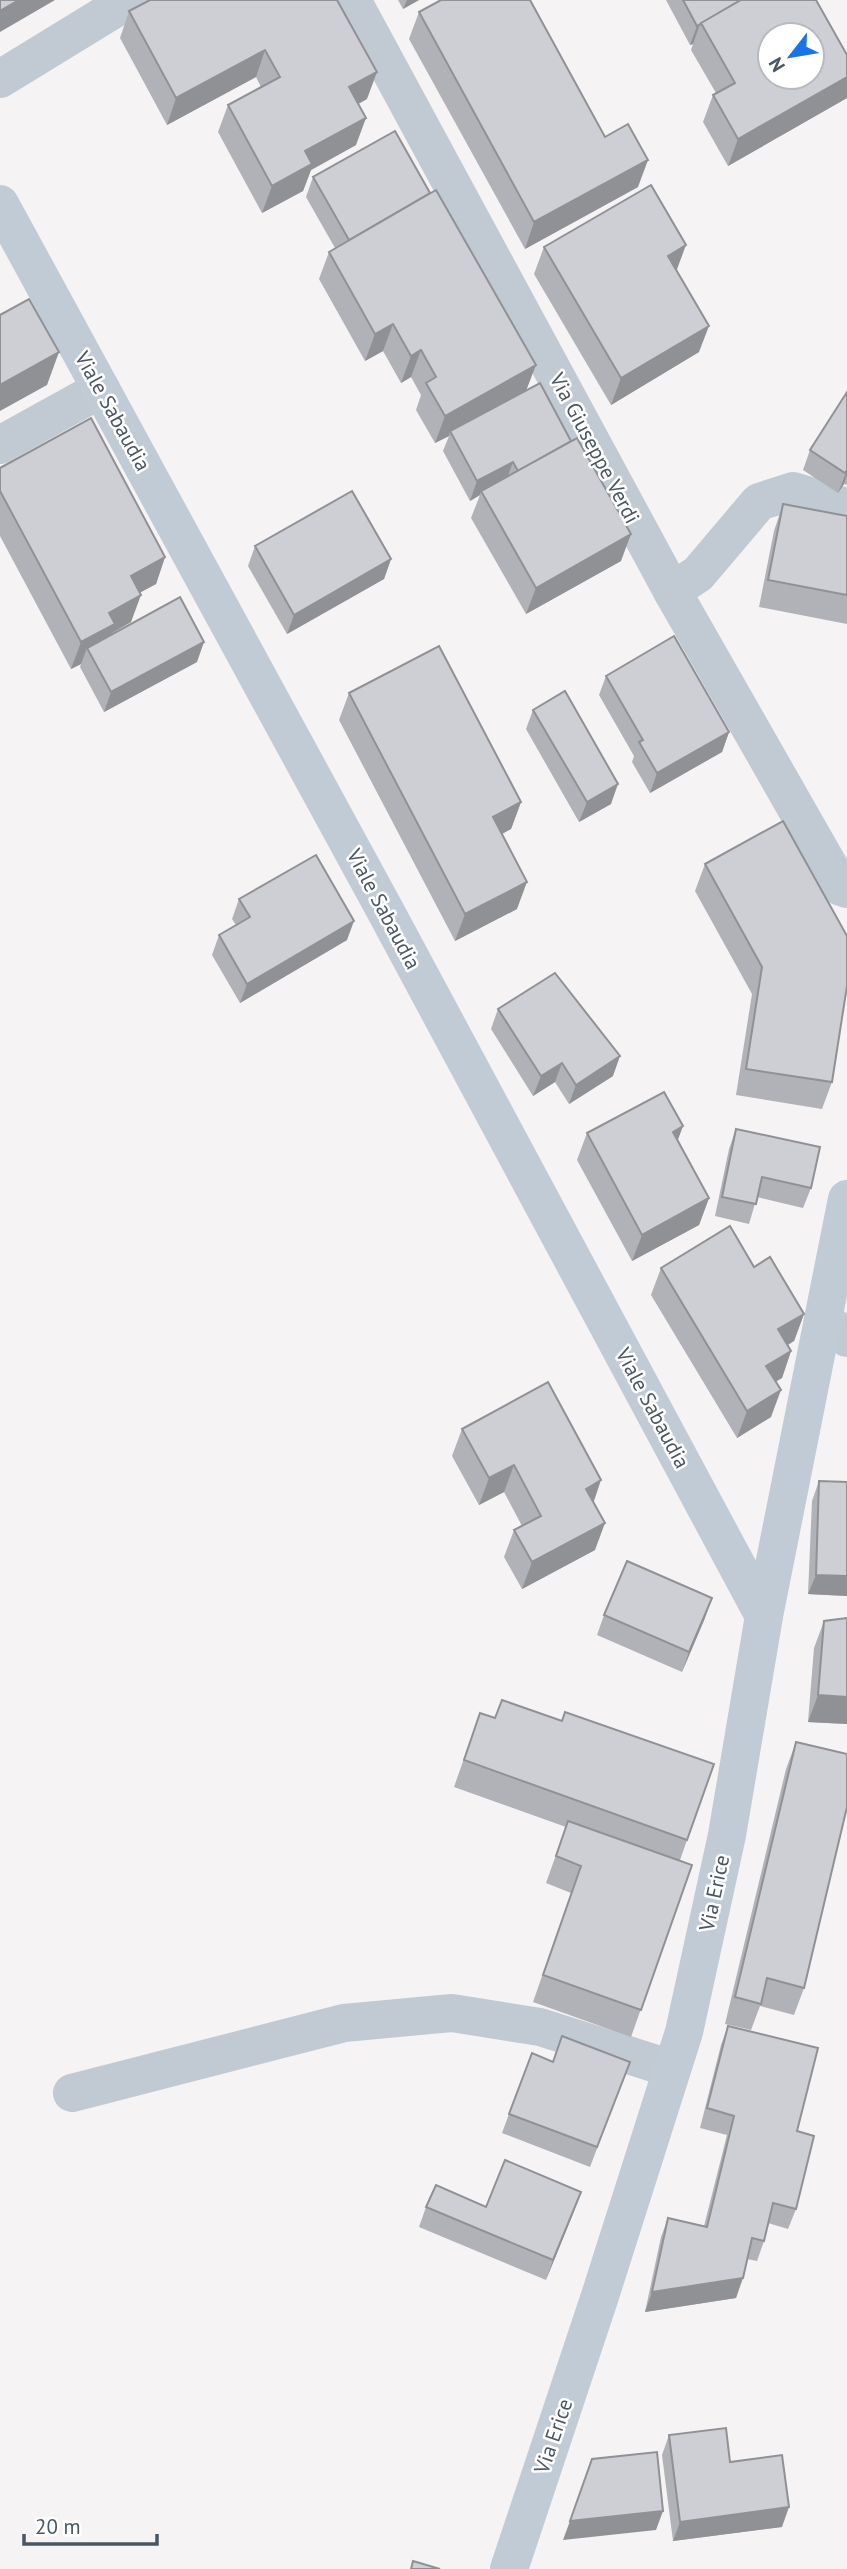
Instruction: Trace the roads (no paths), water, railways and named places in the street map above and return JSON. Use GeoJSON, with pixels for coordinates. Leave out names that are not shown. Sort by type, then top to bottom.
{"type":"FeatureCollection","features":[{"type":"Feature","properties":{"kind":"street"},"geometry":{"type":"LineString","coordinates":[[0,79],[129,0]]}},
{"type":"Feature","properties":{"kind":"street","name":"Via Giuseppe Verdi"},"geometry":{"type":"LineString","coordinates":[[352,0],[672,591],[841,887],[847,889]]}},
{"type":"Feature","properties":{"kind":"street","name":"Viale Sabaudia"},"geometry":{"type":"LineString","coordinates":[[0,204],[764,1616]]}},
{"type":"Feature","properties":{"kind":"street"},"geometry":{"type":"LineString","coordinates":[[0,445],[101,389]]}},
{"type":"Feature","properties":{"kind":"street"},"geometry":{"type":"LineString","coordinates":[[672,591],[698,574],[759,502],[793,491],[847,508]]}},
{"type":"Feature","properties":{"kind":"street","name":"Via Erice"},"geometry":{"type":"LineString","coordinates":[[509,2569],[684,2032],[727,1835],[764,1616],[835,1329],[847,1199]]}},
{"type":"Feature","properties":{"kind":"street"},"geometry":{"type":"LineString","coordinates":[[72,2093],[344,2023],[452,2013],[541,2027],[672,2069]]}}]}
